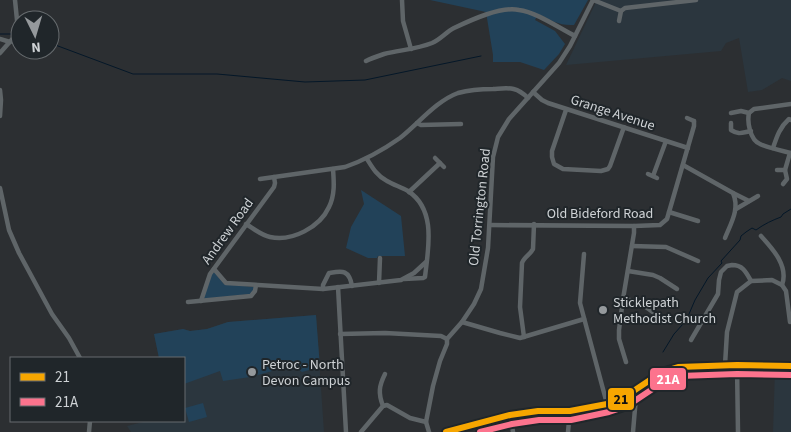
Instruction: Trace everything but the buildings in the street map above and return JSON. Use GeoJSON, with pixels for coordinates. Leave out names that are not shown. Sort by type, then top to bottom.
{"type":"FeatureCollection","features":[{"type":"Feature","properties":{"kind":"main road"},"geometry":{"type":"LineString","coordinates":[[446,432],[510,415],[538,411],[570,411],[607,404],[622,398],[654,377],[678,366],[791,366]]}},
{"type":"Feature","properties":{"kind":"street"},"geometry":{"type":"LineString","coordinates":[[402,0],[403,20],[411,49]]}},
{"type":"Feature","properties":{"kind":"street"},"geometry":{"type":"LineString","coordinates":[[593,0],[621,11]]}},
{"type":"Feature","properties":{"kind":"street","name":"Old Torrington Road"},"geometry":{"type":"LineString","coordinates":[[429,432],[426,422],[433,386],[447,339],[462,322],[481,289],[488,248],[493,157],[497,141],[509,119],[559,63],[593,0]]}},
{"type":"Feature","properties":{"kind":"street"},"geometry":{"type":"LineString","coordinates":[[619,21],[621,11],[625,8],[696,0]]}},
{"type":"Feature","properties":{"kind":"street"},"geometry":{"type":"LineString","coordinates":[[366,60],[432,43],[439,40],[452,29],[501,10],[509,9],[526,11],[575,36]]}},
{"type":"Feature","properties":{"kind":"street"},"geometry":{"type":"LineString","coordinates":[[0,39],[10,42],[0,53]]}},
{"type":"Feature","properties":{"kind":"street"},"geometry":{"type":"LineString","coordinates":[[260,179],[345,167],[366,158],[400,137],[445,100],[456,94],[467,91],[507,88],[522,92],[528,98]]}},
{"type":"Feature","properties":{"kind":"street"},"geometry":{"type":"LineString","coordinates":[[0,90],[0,116]]}},
{"type":"Feature","properties":{"kind":"street","name":"Grange Avenue"},"geometry":{"type":"LineString","coordinates":[[534,92],[542,100],[566,110],[688,148]]}},
{"type":"Feature","properties":{"kind":"street"},"geometry":{"type":"LineString","coordinates":[[731,113],[749,112],[754,109],[791,104]]}},
{"type":"Feature","properties":{"kind":"street"},"geometry":{"type":"LineString","coordinates":[[566,110],[552,151],[554,164],[563,169],[601,171],[608,169],[624,127]]}},
{"type":"Feature","properties":{"kind":"street"},"geometry":{"type":"LineString","coordinates":[[749,112],[748,119],[756,141],[790,153],[785,170],[787,179],[783,184]]}},
{"type":"Feature","properties":{"kind":"street"},"geometry":{"type":"LineString","coordinates":[[773,148],[782,125],[790,119],[786,113]]}},
{"type":"Feature","properties":{"kind":"street"},"geometry":{"type":"LineString","coordinates":[[688,118],[694,121],[700,118]]}},
{"type":"Feature","properties":{"kind":"street","name":"Old Bideford Road"},"geometry":{"type":"LineString","coordinates":[[490,224],[634,226],[660,224],[668,219],[694,121]]}},
{"type":"Feature","properties":{"kind":"street"},"geometry":{"type":"LineString","coordinates":[[417,123],[421,125],[461,124]]}},
{"type":"Feature","properties":{"kind":"street"},"geometry":{"type":"LineString","coordinates":[[731,123],[731,130]]}},
{"type":"Feature","properties":{"kind":"street"},"geometry":{"type":"LineString","coordinates":[[731,130],[739,134],[751,131]]}},
{"type":"Feature","properties":{"kind":"street"},"geometry":{"type":"LineString","coordinates":[[725,133],[731,130]]}},
{"type":"Feature","properties":{"kind":"street"},"geometry":{"type":"LineString","coordinates":[[652,176],[666,141]]}},
{"type":"Feature","properties":{"kind":"street"},"geometry":{"type":"LineString","coordinates":[[214,269],[226,283],[323,289],[424,278],[430,243],[426,216],[420,202],[409,192],[381,178],[366,158]]}},
{"type":"Feature","properties":{"kind":"street"},"geometry":{"type":"LineString","coordinates":[[435,158],[444,167]]}},
{"type":"Feature","properties":{"kind":"street"},"geometry":{"type":"LineString","coordinates":[[409,192],[440,163]]}},
{"type":"Feature","properties":{"kind":"street"},"geometry":{"type":"LineString","coordinates":[[683,165],[749,201]]}},
{"type":"Feature","properties":{"kind":"street"},"geometry":{"type":"LineString","coordinates":[[246,224],[261,234],[276,238],[300,234],[309,229],[323,217],[329,208],[334,191],[333,169]]}},
{"type":"Feature","properties":{"kind":"street"},"geometry":{"type":"LineString","coordinates":[[777,170],[785,170]]}},
{"type":"Feature","properties":{"kind":"street","name":"Andrew Road"},"geometry":{"type":"LineString","coordinates":[[200,300],[210,274],[274,186],[274,177]]}},
{"type":"Feature","properties":{"kind":"street"},"geometry":{"type":"LineString","coordinates":[[0,188],[9,230],[19,253],[52,314],[70,338],[80,357]]}},
{"type":"Feature","properties":{"kind":"street"},"geometry":{"type":"LineString","coordinates":[[725,238],[736,209],[733,193]]}},
{"type":"Feature","properties":{"kind":"street"},"geometry":{"type":"LineString","coordinates":[[736,209],[758,196]]}},
{"type":"Feature","properties":{"kind":"street"},"geometry":{"type":"LineString","coordinates":[[669,212],[698,221]]}},
{"type":"Feature","properties":{"kind":"street"},"geometry":{"type":"LineString","coordinates":[[524,337],[520,307],[522,263],[523,259],[533,249],[534,224]]}},
{"type":"Feature","properties":{"kind":"street"},"geometry":{"type":"LineString","coordinates":[[627,359],[619,339],[634,226]]}},
{"type":"Feature","properties":{"kind":"street"},"geometry":{"type":"LineString","coordinates":[[761,236],[772,248],[781,265],[784,274],[782,284]]}},
{"type":"Feature","properties":{"kind":"street"},"geometry":{"type":"LineString","coordinates":[[760,245],[765,240]]}},
{"type":"Feature","properties":{"kind":"street"},"geometry":{"type":"LineString","coordinates":[[632,246],[666,247],[698,261]]}},
{"type":"Feature","properties":{"kind":"street"},"geometry":{"type":"LineString","coordinates":[[584,254],[580,303],[607,404]]}},
{"type":"Feature","properties":{"kind":"street"},"geometry":{"type":"LineString","coordinates":[[379,283],[380,258]]}},
{"type":"Feature","properties":{"kind":"street"},"geometry":{"type":"LineString","coordinates":[[401,280],[414,273],[426,262]]}},
{"type":"Feature","properties":{"kind":"street"},"geometry":{"type":"LineString","coordinates":[[689,334],[692,339],[716,299],[720,275],[724,269],[732,265],[741,267],[751,281]]}},
{"type":"Feature","properties":{"kind":"street"},"geometry":{"type":"LineString","coordinates":[[323,289],[329,273],[343,271],[351,279],[352,286]]}},
{"type":"Feature","properties":{"kind":"street"},"geometry":{"type":"LineString","coordinates":[[628,271],[660,278],[678,289]]}},
{"type":"Feature","properties":{"kind":"street"},"geometry":{"type":"LineString","coordinates":[[724,365],[727,332],[737,292],[751,281],[772,280],[782,284],[786,291],[790,322]]}},
{"type":"Feature","properties":{"kind":"street"},"geometry":{"type":"LineString","coordinates":[[188,302],[251,296],[255,291],[256,285]]}},
{"type":"Feature","properties":{"kind":"street"},"geometry":{"type":"LineString","coordinates":[[338,287],[346,432]]}},
{"type":"Feature","properties":{"kind":"street"},"geometry":{"type":"LineString","coordinates":[[623,299],[639,302],[663,319]]}},
{"type":"Feature","properties":{"kind":"street"},"geometry":{"type":"LineString","coordinates":[[462,322],[520,338],[584,319]]}},
{"type":"Feature","properties":{"kind":"street"},"geometry":{"type":"LineString","coordinates":[[340,334],[384,332],[441,336],[447,339]]}},
{"type":"Feature","properties":{"kind":"street"},"geometry":{"type":"LineString","coordinates":[[737,365],[738,432]]}},
{"type":"Feature","properties":{"kind":"street"},"geometry":{"type":"LineString","coordinates":[[384,406],[379,393],[385,373]]}},
{"type":"Feature","properties":{"kind":"street"},"geometry":{"type":"LineString","coordinates":[[633,391],[636,397],[633,432]]}},
{"type":"Feature","properties":{"kind":"street"},"geometry":{"type":"LineString","coordinates":[[384,406],[387,405],[410,418],[426,422]]}},
{"type":"Feature","properties":{"kind":"street"},"geometry":{"type":"LineString","coordinates":[[362,431],[384,406]]}},
{"type":"Feature","properties":{"kind":"street"},"geometry":{"type":"LineString","coordinates":[[568,432],[570,411]]}},
{"type":"Feature","properties":{"kind":"street"},"geometry":{"type":"LineString","coordinates":[[510,415],[513,432]]}},
{"type":"Feature","properties":{"kind":"shaded area"},"geometry":{"type":"Polygon","coordinates":[[[430,0],[588,0],[574,25],[559,24],[538,14],[535,20],[555,31],[565,44],[559,54],[544,70],[520,62],[493,62],[486,12],[430,0]]]}},
{"type":"Feature","properties":{"kind":"shaded area"},"geometry":{"type":"Polygon","coordinates":[[[597,0],[791,0],[791,81],[782,78],[762,90],[748,92],[739,38],[726,43],[721,51],[566,65],[597,0]]]}},
{"type":"Feature","properties":{"kind":"shaded area"},"geometry":{"type":"Polygon","coordinates":[[[361,190],[401,216],[405,256],[368,258],[346,248],[351,227],[364,204],[361,190]]]}},
{"type":"Feature","properties":{"kind":"shaded area"},"geometry":{"type":"Polygon","coordinates":[[[214,272],[224,284],[254,287],[254,291],[251,294],[202,299],[211,275],[214,272]]]}},
{"type":"Feature","properties":{"kind":"shaded area","name":"Petroc - North Devon Campus"},"geometry":{"type":"Polygon","coordinates":[[[316,315],[324,432],[131,432],[127,426],[143,422],[185,422],[185,357],[159,357],[154,334],[183,329],[190,331],[207,329],[228,322],[316,315]]]}},
{"type":"Feature","properties":{"kind":"shaded area"},"geometry":{"type":"Polygon","coordinates":[[[316,315],[320,367],[302,372],[290,362],[275,366],[276,370],[250,377],[223,381],[220,371],[185,384],[185,357],[159,357],[154,334],[183,329],[190,331],[207,329],[228,322],[316,315]]]}},
{"type":"Feature","properties":{"kind":"shaded area"},"geometry":{"type":"Polygon","coordinates":[[[775,369],[791,371],[791,432],[773,432],[775,369]]]}},
{"type":"Feature","properties":{"kind":"shaded area"},"geometry":{"type":"Polygon","coordinates":[[[203,403],[207,417],[189,422],[185,408],[203,403]]]}},
{"type":"Feature","properties":{"kind":"waterway"},"geometry":{"type":"LineString","coordinates":[[0,34],[10,34]]}},
{"type":"Feature","properties":{"kind":"waterway"},"geometry":{"type":"LineString","coordinates":[[60,47],[133,74],[217,74],[305,82],[365,80],[481,56]]}},
{"type":"Feature","properties":{"kind":"waterway"},"geometry":{"type":"LineString","coordinates":[[663,352],[674,334],[683,324],[708,278],[722,263],[721,261],[740,240],[741,236],[752,228],[756,230],[781,217],[791,209]]}},
{"type":"Feature","properties":{"kind":"transit line","name":"21"},"geometry":{"type":"LineString","coordinates":[[446,432],[510,415],[538,411],[570,411],[607,404],[623,398],[662,372],[678,367],[791,366]]}},
{"type":"Feature","properties":{"kind":"transit line","name":"21A"},"geometry":{"type":"LineString","coordinates":[[480,432],[512,424],[539,420],[571,420],[609,412],[627,406],[666,380],[679,376],[791,375]]}},
{"type":"Feature","properties":{"kind":"place","name":"Sticklepath Methodist Church"},"geometry":{"type":"Point","coordinates":[603,310]}},
{"type":"Feature","properties":{"kind":"place","name":"Petroc - North Devon Campus"},"geometry":{"type":"Point","coordinates":[252,372]}}]}
